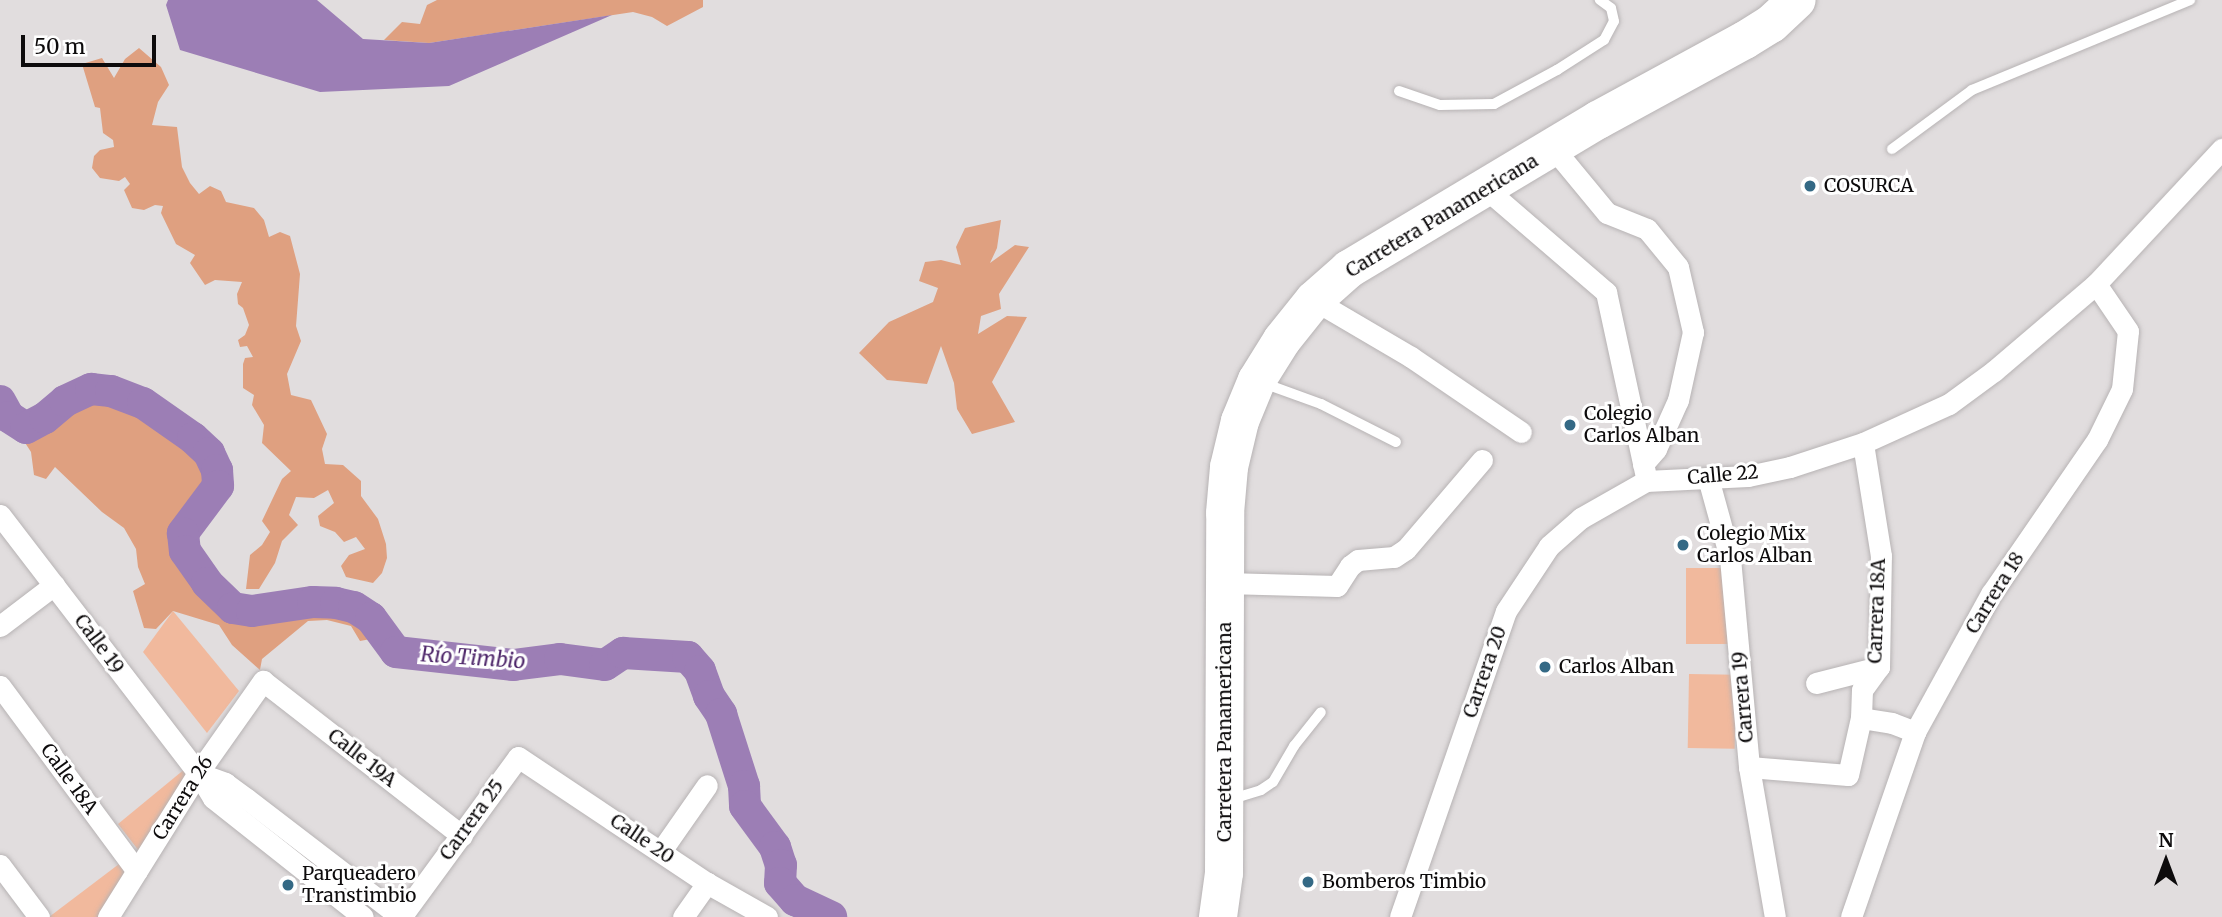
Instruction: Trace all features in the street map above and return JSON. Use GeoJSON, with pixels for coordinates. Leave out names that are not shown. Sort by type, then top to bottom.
{"type":"FeatureCollection","features":[{"type":"Feature","properties":{"kind":"highway","name":"Carretera Panamericana"},"geometry":{"type":"LineString","coordinates":[[1218,917],[1224,873],[1226,801],[1229,467],[1240,421],[1257,380],[1282,341],[1314,300],[1349,269],[1554,149],[1598,120],[1754,35],[1771,24],[1797,0]]}},
{"type":"Feature","properties":{"kind":"street"},"geometry":{"type":"LineString","coordinates":[[1554,149],[1608,213],[1647,229],[1678,267],[1693,332],[1678,400],[1645,472]]}},
{"type":"Feature","properties":{"kind":"street","name":"Calle 22"},"geometry":{"type":"LineString","coordinates":[[1645,472],[1708,478],[1748,475],[1790,467],[1863,443],[1949,404],[1994,371],[2096,284],[2222,149]]}},
{"type":"Feature","properties":{"kind":"street"},"geometry":{"type":"LineString","coordinates":[[1485,188],[1606,292],[1645,472]]}},
{"type":"Feature","properties":{"kind":"street","name":"Carrera 18"},"geometry":{"type":"LineString","coordinates":[[1851,917],[1915,733],[1991,594],[2096,440],[2122,389],[2128,331],[2096,284]]}},
{"type":"Feature","properties":{"kind":"street"},"geometry":{"type":"LineString","coordinates":[[1314,300],[1411,357],[1521,432]]}},
{"type":"Feature","properties":{"kind":"street","name":"Carrera 18A"},"geometry":{"type":"LineString","coordinates":[[1749,767],[1848,775],[1861,718],[1862,690],[1879,667],[1881,556],[1863,443]]}},
{"type":"Feature","properties":{"kind":"street"},"geometry":{"type":"LineString","coordinates":[[1226,583],[1337,586],[1350,566],[1358,561],[1394,557],[1406,549],[1482,460]]}},
{"type":"Feature","properties":{"kind":"street","name":"Carrera 20"},"geometry":{"type":"LineString","coordinates":[[1400,917],[1506,611],[1549,547],[1581,518],[1645,472]]}},
{"type":"Feature","properties":{"kind":"street","name":"Carrera 19"},"geometry":{"type":"LineString","coordinates":[[1708,478],[1730,558],[1749,767],[1775,917]]}},
{"type":"Feature","properties":{"kind":"street","name":"Calle 19"},"geometry":{"type":"LineString","coordinates":[[0,515],[198,773],[213,798],[363,917]]}},
{"type":"Feature","properties":{"kind":"street"},"geometry":{"type":"LineString","coordinates":[[0,626],[54,585]]}},
{"type":"Feature","properties":{"kind":"street"},"geometry":{"type":"LineString","coordinates":[[1816,683],[1879,667]]}},
{"type":"Feature","properties":{"kind":"street","name":"Carrera 26"},"geometry":{"type":"LineString","coordinates":[[108,917],[198,773],[263,681]]}},
{"type":"Feature","properties":{"kind":"street","name":"Calle 19A"},"geometry":{"type":"LineString","coordinates":[[263,681],[462,836]]}},
{"type":"Feature","properties":{"kind":"street","name":"Calle 18A"},"geometry":{"type":"LineString","coordinates":[[0,686],[137,871]]}},
{"type":"Feature","properties":{"kind":"street"},"geometry":{"type":"LineString","coordinates":[[1861,718],[1892,723],[1915,733]]}},
{"type":"Feature","properties":{"kind":"street","name":"Carrera 25"},"geometry":{"type":"LineString","coordinates":[[401,917],[519,757]]}},
{"type":"Feature","properties":{"kind":"street","name":"Calle 20"},"geometry":{"type":"LineString","coordinates":[[519,757],[707,883],[767,917]]}},
{"type":"Feature","properties":{"kind":"street","name":"Calle 19"},"geometry":{"type":"LineString","coordinates":[[198,773],[225,783],[401,917]]}},
{"type":"Feature","properties":{"kind":"street"},"geometry":{"type":"LineString","coordinates":[[661,851],[707,785]]}},
{"type":"Feature","properties":{"kind":"street"},"geometry":{"type":"LineString","coordinates":[[0,865],[39,917]]}},
{"type":"Feature","properties":{"kind":"street"},"geometry":{"type":"LineString","coordinates":[[682,917],[707,883]]}},
{"type":"Feature","properties":{"kind":"lane"},"geometry":{"type":"LineString","coordinates":[[1399,91],[1440,105],[1494,103],[1558,70],[1604,40],[1614,21],[1611,8],[1600,0]]}},
{"type":"Feature","properties":{"kind":"lane"},"geometry":{"type":"LineString","coordinates":[[1892,149],[1972,90],[2190,0]]}},
{"type":"Feature","properties":{"kind":"lane"},"geometry":{"type":"LineString","coordinates":[[1257,380],[1321,404],[1396,442]]}},
{"type":"Feature","properties":{"kind":"lane"},"geometry":{"type":"LineString","coordinates":[[1226,801],[1261,790],[1273,782],[1294,746],[1321,712]]}},
{"type":"Feature","properties":{"kind":"shaded area"},"geometry":{"type":"Polygon","coordinates":[[[168,0],[317,0],[363,39],[429,43],[612,15],[449,86],[320,92],[180,50],[166,5],[168,0]]]}},
{"type":"Feature","properties":{"kind":"shaded area"},"geometry":{"type":"Polygon","coordinates":[[[437,0],[703,0],[703,7],[667,26],[652,17],[633,12],[429,43],[384,40],[402,22],[420,24],[427,5],[437,0]]]}},
{"type":"Feature","properties":{"kind":"shaded area"},"geometry":{"type":"Polygon","coordinates":[[[139,48],[161,67],[169,85],[158,102],[152,125],[177,127],[182,167],[190,183],[199,194],[210,186],[221,191],[226,202],[254,208],[264,220],[269,237],[280,232],[290,236],[300,274],[296,326],[301,341],[287,374],[291,395],[311,400],[327,434],[322,449],[325,464],[343,465],[361,481],[361,496],[378,519],[386,544],[387,558],[382,573],[373,583],[346,577],[341,566],[349,555],[365,549],[356,537],[344,542],[335,532],[320,526],[318,516],[334,503],[328,490],[314,498],[296,497],[289,515],[298,525],[282,541],[275,563],[259,589],[246,589],[250,555],[262,545],[270,532],[262,521],[282,479],[291,471],[262,443],[264,425],[252,405],[254,395],[243,388],[243,364],[245,358],[253,357],[247,346],[240,347],[238,340],[245,335],[249,325],[243,308],[238,304],[237,294],[242,282],[215,280],[205,285],[190,263],[195,255],[176,244],[161,213],[163,206],[155,205],[144,210],[132,208],[124,190],[130,184],[125,177],[119,181],[100,178],[92,168],[94,156],[100,150],[114,147],[113,140],[103,133],[100,108],[95,107],[82,64],[102,58],[114,78],[125,59],[139,48]]]}},
{"type":"Feature","properties":{"kind":"shaded area"},"geometry":{"type":"Polygon","coordinates":[[[1001,220],[997,248],[990,263],[1015,245],[1029,247],[999,294],[1001,309],[981,316],[978,334],[1007,316],[1027,317],[992,382],[1015,422],[972,434],[957,409],[954,383],[941,346],[927,384],[887,380],[859,353],[889,322],[933,302],[938,288],[919,281],[925,262],[941,260],[961,265],[956,247],[965,228],[1001,220]]]}},
{"type":"Feature","properties":{"kind":"shaded area"},"geometry":{"type":"Polygon","coordinates":[[[91,394],[117,397],[142,407],[205,454],[215,476],[201,506],[184,518],[175,532],[178,547],[205,595],[240,618],[274,617],[315,606],[336,606],[355,612],[371,625],[376,638],[360,641],[351,626],[327,620],[308,621],[262,659],[260,670],[232,645],[219,625],[173,611],[156,629],[144,628],[133,591],[145,584],[138,567],[136,549],[124,528],[102,512],[55,467],[46,479],[34,475],[31,452],[20,435],[41,426],[70,403],[91,394]]]}},
{"type":"Feature","properties":{"kind":"shaded area"},"geometry":{"type":"Polygon","coordinates":[[[1686,568],[1731,568],[1731,644],[1686,644],[1686,568]]]}},
{"type":"Feature","properties":{"kind":"shaded area"},"geometry":{"type":"Polygon","coordinates":[[[173,611],[239,691],[207,733],[143,652],[173,611]]]}},
{"type":"Feature","properties":{"kind":"shaded area"},"geometry":{"type":"Polygon","coordinates":[[[1689,674],[1736,675],[1735,749],[1688,748],[1689,674]]]}},
{"type":"Feature","properties":{"kind":"shaded area"},"geometry":{"type":"Polygon","coordinates":[[[186,768],[190,773],[139,851],[118,824],[186,768]]]}},
{"type":"Feature","properties":{"kind":"shaded area"},"geometry":{"type":"Polygon","coordinates":[[[123,861],[128,868],[98,917],[49,917],[123,861]]]}},
{"type":"Feature","properties":{"kind":"waterway","name":"Río Timbio"},"geometry":{"type":"LineString","coordinates":[[0,401],[9,417],[26,428],[45,418],[65,401],[91,389],[111,391],[143,403],[193,438],[209,453],[217,470],[218,486],[183,533],[185,551],[207,583],[233,608],[252,611],[313,602],[336,603],[354,607],[371,618],[396,652],[513,665],[560,659],[605,665],[623,653],[688,657],[700,671],[709,696],[721,714],[744,786],[745,806],[775,847],[781,865],[780,883],[795,900],[831,917]]}},
{"type":"Feature","properties":{"kind":"place","name":"COSURCA"},"geometry":{"type":"Point","coordinates":[1810,186]}},
{"type":"Feature","properties":{"kind":"place","name":"Colegio Carlos Alban"},"geometry":{"type":"Point","coordinates":[1570,425]}},
{"type":"Feature","properties":{"kind":"place","name":"Colegio Mix Carlos Alban"},"geometry":{"type":"Point","coordinates":[1683,545]}},
{"type":"Feature","properties":{"kind":"place","name":"Carlos Alban"},"geometry":{"type":"Point","coordinates":[1545,667]}},
{"type":"Feature","properties":{"kind":"place","name":"Bomberos Timbio"},"geometry":{"type":"Point","coordinates":[1308,882]}},
{"type":"Feature","properties":{"kind":"place","name":"Parqueadero Transtimbio"},"geometry":{"type":"Point","coordinates":[288,885]}}]}
